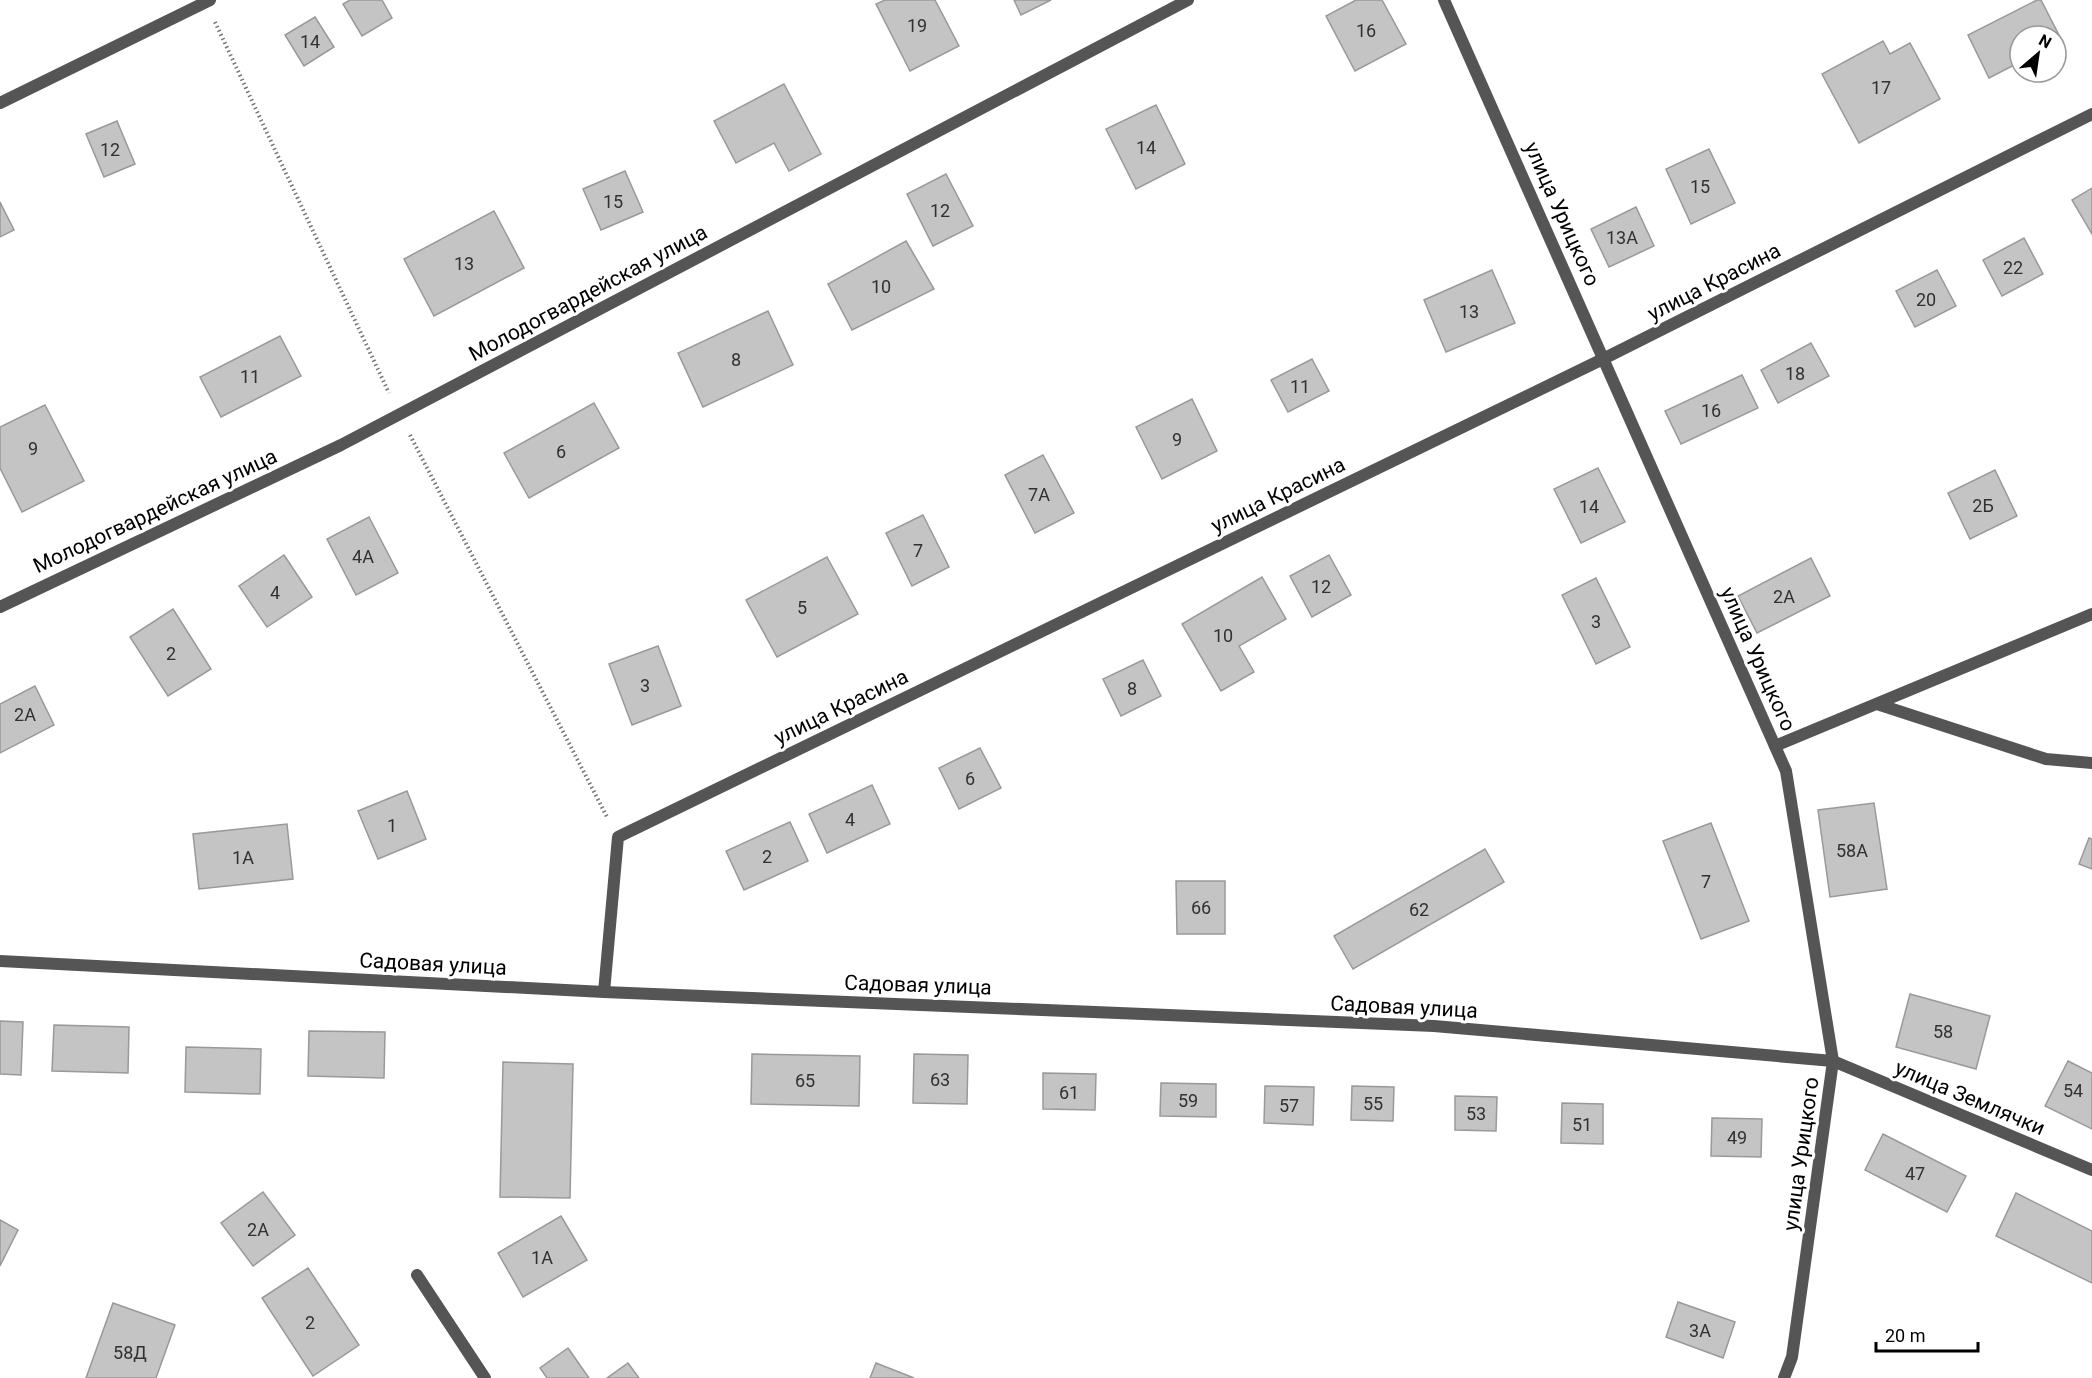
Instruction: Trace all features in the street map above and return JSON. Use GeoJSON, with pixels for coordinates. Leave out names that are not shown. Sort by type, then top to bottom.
{"type":"FeatureCollection","features":[{"type":"Feature","properties":{"kind":"street"},"geometry":{"type":"LineString","coordinates":[[0,104],[210,0]]}},
{"type":"Feature","properties":{"kind":"street","name":"Молодогвардейская улица"},"geometry":{"type":"LineString","coordinates":[[0,607],[340,445],[1188,0]]}},
{"type":"Feature","properties":{"kind":"street","name":"улица Урицкого"},"geometry":{"type":"LineString","coordinates":[[1444,0],[1605,358],[1786,771],[1833,1061],[1792,1357],[1784,1378]]}},
{"type":"Feature","properties":{"kind":"street","name":"улица Красина"},"geometry":{"type":"LineString","coordinates":[[604,992],[618,837],[1605,358],[2092,114]]}},
{"type":"Feature","properties":{"kind":"street"},"geometry":{"type":"LineString","coordinates":[[1775,746],[2092,614]]}},
{"type":"Feature","properties":{"kind":"street"},"geometry":{"type":"LineString","coordinates":[[1877,704],[2046,759],[2092,763]]}},
{"type":"Feature","properties":{"kind":"street","name":"Садовая улица"},"geometry":{"type":"LineString","coordinates":[[0,962],[604,992],[1434,1026],[1833,1061]]}},
{"type":"Feature","properties":{"kind":"street","name":"улица Землячки"},"geometry":{"type":"LineString","coordinates":[[1833,1061],[2092,1170]]}},
{"type":"Feature","properties":{"kind":"street"},"geometry":{"type":"LineString","coordinates":[[417,1275],[485,1378]]}},
{"type":"Feature","properties":{"kind":"building"},"geometry":{"type":"Polygon","coordinates":[[[350,0],[382,0],[392,18],[362,36],[343,4],[350,0]]]}},
{"type":"Feature","properties":{"kind":"building"},"geometry":{"type":"Polygon","coordinates":[[[885,0],[935,0],[959,46],[910,71],[876,4],[885,0]]]}},
{"type":"Feature","properties":{"kind":"building"},"geometry":{"type":"Polygon","coordinates":[[[1014,0],[1051,0],[1021,15],[1014,0]]]}},
{"type":"Feature","properties":{"kind":"building"},"geometry":{"type":"Polygon","coordinates":[[[1356,0],[1382,0],[1406,44],[1355,71],[1326,16],[1356,0]]]}},
{"type":"Feature","properties":{"kind":"building"},"geometry":{"type":"Polygon","coordinates":[[[2037,0],[2041,0],[2053,24],[2008,24],[2008,68],[1989,78],[1968,35],[2037,0]]]}},
{"type":"Feature","properties":{"kind":"building"},"geometry":{"type":"Polygon","coordinates":[[[315,17],[334,47],[304,66],[285,35],[315,17]]]}},
{"type":"Feature","properties":{"kind":"building"},"geometry":{"type":"Polygon","coordinates":[[[1883,41],[1890,54],[1910,43],[1940,99],[1859,143],[1822,74],[1883,41]]]}},
{"type":"Feature","properties":{"kind":"building"},"geometry":{"type":"Polygon","coordinates":[[[784,84],[821,154],[789,171],[774,143],[736,163],[714,121],[784,84]]]}},
{"type":"Feature","properties":{"kind":"building"},"geometry":{"type":"Polygon","coordinates":[[[1156,105],[1185,164],[1136,189],[1106,129],[1156,105]]]}},
{"type":"Feature","properties":{"kind":"building"},"geometry":{"type":"Polygon","coordinates":[[[117,121],[135,164],[104,177],[86,134],[117,121]]]}},
{"type":"Feature","properties":{"kind":"building"},"geometry":{"type":"Polygon","coordinates":[[[1709,149],[1735,203],[1691,224],[1666,169],[1709,149]]]}},
{"type":"Feature","properties":{"kind":"building"},"geometry":{"type":"Polygon","coordinates":[[[625,171],[643,212],[601,230],[583,189],[625,171]]]}},
{"type":"Feature","properties":{"kind":"building"},"geometry":{"type":"Polygon","coordinates":[[[946,174],[973,226],[933,246],[907,194],[946,174]]]}},
{"type":"Feature","properties":{"kind":"building"},"geometry":{"type":"Polygon","coordinates":[[[2092,188],[2092,234],[2072,200],[2092,188]]]}},
{"type":"Feature","properties":{"kind":"building"},"geometry":{"type":"Polygon","coordinates":[[[0,202],[14,230],[0,237],[0,202]]]}},
{"type":"Feature","properties":{"kind":"building"},"geometry":{"type":"Polygon","coordinates":[[[1636,207],[1654,246],[1609,267],[1591,229],[1636,207]]]}},
{"type":"Feature","properties":{"kind":"building"},"geometry":{"type":"Polygon","coordinates":[[[494,211],[524,268],[434,316],[404,259],[494,211]]]}},
{"type":"Feature","properties":{"kind":"building"},"geometry":{"type":"Polygon","coordinates":[[[2024,238],[2043,274],[2002,296],[1983,260],[2024,238]]]}},
{"type":"Feature","properties":{"kind":"building"},"geometry":{"type":"Polygon","coordinates":[[[906,241],[934,289],[852,330],[828,284],[906,241]]]}},
{"type":"Feature","properties":{"kind":"building"},"geometry":{"type":"Polygon","coordinates":[[[1492,270],[1515,323],[1446,352],[1424,300],[1492,270]]]}},
{"type":"Feature","properties":{"kind":"building"},"geometry":{"type":"Polygon","coordinates":[[[1937,270],[1956,306],[1915,327],[1896,291],[1937,270]]]}},
{"type":"Feature","properties":{"kind":"building"},"geometry":{"type":"Polygon","coordinates":[[[768,311],[793,365],[703,407],[678,353],[768,311]]]}},
{"type":"Feature","properties":{"kind":"building"},"geometry":{"type":"Polygon","coordinates":[[[280,336],[301,376],[221,417],[200,377],[280,336]]]}},
{"type":"Feature","properties":{"kind":"building"},"geometry":{"type":"Polygon","coordinates":[[[1811,343],[1829,376],[1778,403],[1761,370],[1811,343]]]}},
{"type":"Feature","properties":{"kind":"building"},"geometry":{"type":"Polygon","coordinates":[[[1312,359],[1329,391],[1288,412],[1271,380],[1312,359]]]}},
{"type":"Feature","properties":{"kind":"building"},"geometry":{"type":"Polygon","coordinates":[[[1742,375],[1758,408],[1681,444],[1665,411],[1742,375]]]}},
{"type":"Feature","properties":{"kind":"building"},"geometry":{"type":"Polygon","coordinates":[[[1192,399],[1217,451],[1162,479],[1136,427],[1192,399]]]}},
{"type":"Feature","properties":{"kind":"building"},"geometry":{"type":"Polygon","coordinates":[[[594,403],[619,448],[529,498],[504,453],[594,403]]]}},
{"type":"Feature","properties":{"kind":"building"},"geometry":{"type":"Polygon","coordinates":[[[45,405],[84,481],[22,512],[0,468],[0,427],[45,405]]]}},
{"type":"Feature","properties":{"kind":"building"},"geometry":{"type":"Polygon","coordinates":[[[1043,455],[1074,513],[1035,533],[1005,475],[1043,455]]]}},
{"type":"Feature","properties":{"kind":"building"},"geometry":{"type":"Polygon","coordinates":[[[1598,468],[1625,522],[1581,543],[1554,489],[1598,468]]]}},
{"type":"Feature","properties":{"kind":"building"},"geometry":{"type":"Polygon","coordinates":[[[1995,470],[2017,516],[1970,539],[1948,493],[1995,470]]]}},
{"type":"Feature","properties":{"kind":"building"},"geometry":{"type":"Polygon","coordinates":[[[923,515],[949,567],[912,586],[886,533],[923,515]]]}},
{"type":"Feature","properties":{"kind":"building"},"geometry":{"type":"Polygon","coordinates":[[[369,517],[398,573],[356,595],[327,539],[369,517]]]}},
{"type":"Feature","properties":{"kind":"building"},"geometry":{"type":"Polygon","coordinates":[[[284,555],[312,597],[267,627],[239,586],[284,555]]]}},
{"type":"Feature","properties":{"kind":"building"},"geometry":{"type":"Polygon","coordinates":[[[1329,555],[1351,595],[1312,617],[1290,576],[1329,555]]]}},
{"type":"Feature","properties":{"kind":"building"},"geometry":{"type":"Polygon","coordinates":[[[827,557],[858,614],[777,657],[746,600],[827,557]]]}},
{"type":"Feature","properties":{"kind":"building"},"geometry":{"type":"Polygon","coordinates":[[[1811,558],[1830,596],[1757,633],[1738,596],[1811,558]]]}},
{"type":"Feature","properties":{"kind":"building"},"geometry":{"type":"Polygon","coordinates":[[[1262,577],[1286,619],[1239,646],[1254,672],[1221,691],[1182,624],[1262,577]]]}},
{"type":"Feature","properties":{"kind":"building"},"geometry":{"type":"Polygon","coordinates":[[[1596,578],[1630,647],[1596,664],[1562,595],[1596,578]]]}},
{"type":"Feature","properties":{"kind":"building"},"geometry":{"type":"Polygon","coordinates":[[[173,609],[211,669],[168,696],[130,637],[173,609]]]}},
{"type":"Feature","properties":{"kind":"building"},"geometry":{"type":"Polygon","coordinates":[[[658,646],[681,706],[632,725],[609,664],[658,646]]]}},
{"type":"Feature","properties":{"kind":"building"},"geometry":{"type":"Polygon","coordinates":[[[1143,660],[1161,696],[1121,716],[1103,679],[1143,660]]]}},
{"type":"Feature","properties":{"kind":"building"},"geometry":{"type":"Polygon","coordinates":[[[35,686],[54,725],[0,753],[0,704],[35,686]]]}},
{"type":"Feature","properties":{"kind":"building"},"geometry":{"type":"Polygon","coordinates":[[[980,748],[1001,788],[959,809],[939,768],[980,748]]]}},
{"type":"Feature","properties":{"kind":"building"},"geometry":{"type":"Polygon","coordinates":[[[872,785],[890,824],[827,853],[809,814],[872,785]]]}},
{"type":"Feature","properties":{"kind":"building"},"geometry":{"type":"Polygon","coordinates":[[[407,791],[426,839],[378,859],[358,811],[407,791]]]}},
{"type":"Feature","properties":{"kind":"building"},"geometry":{"type":"Polygon","coordinates":[[[1874,803],[1887,889],[1830,897],[1818,810],[1874,803]]]}},
{"type":"Feature","properties":{"kind":"building"},"geometry":{"type":"Polygon","coordinates":[[[790,822],[808,861],[744,890],[726,851],[790,822]]]}},
{"type":"Feature","properties":{"kind":"building"},"geometry":{"type":"Polygon","coordinates":[[[1711,823],[1749,921],[1701,939],[1663,841],[1711,823]]]}},
{"type":"Feature","properties":{"kind":"building"},"geometry":{"type":"Polygon","coordinates":[[[287,824],[293,879],[199,889],[193,834],[287,824]]]}},
{"type":"Feature","properties":{"kind":"building"},"geometry":{"type":"Polygon","coordinates":[[[2089,838],[2092,839],[2092,869],[2079,864],[2089,838]]]}},
{"type":"Feature","properties":{"kind":"building"},"geometry":{"type":"Polygon","coordinates":[[[1485,849],[1504,882],[1353,969],[1334,936],[1485,849]]]}},
{"type":"Feature","properties":{"kind":"building"},"geometry":{"type":"Polygon","coordinates":[[[1176,881],[1225,881],[1225,934],[1177,934],[1176,881]]]}},
{"type":"Feature","properties":{"kind":"building"},"geometry":{"type":"Polygon","coordinates":[[[1910,994],[1990,1016],[1976,1069],[1896,1047],[1910,994]]]}},
{"type":"Feature","properties":{"kind":"building"},"geometry":{"type":"Polygon","coordinates":[[[0,1021],[23,1022],[21,1075],[0,1074],[0,1021]]]}},
{"type":"Feature","properties":{"kind":"building"},"geometry":{"type":"Polygon","coordinates":[[[54,1025],[129,1027],[128,1073],[52,1071],[54,1025]]]}},
{"type":"Feature","properties":{"kind":"building"},"geometry":{"type":"Polygon","coordinates":[[[309,1031],[385,1032],[384,1078],[308,1076],[309,1031]]]}},
{"type":"Feature","properties":{"kind":"building"},"geometry":{"type":"Polygon","coordinates":[[[186,1047],[261,1049],[260,1094],[185,1092],[186,1047]]]}},
{"type":"Feature","properties":{"kind":"building"},"geometry":{"type":"Polygon","coordinates":[[[752,1054],[860,1056],[859,1106],[751,1104],[752,1054]]]}},
{"type":"Feature","properties":{"kind":"building"},"geometry":{"type":"Polygon","coordinates":[[[914,1054],[968,1055],[967,1104],[913,1103],[914,1054]]]}},
{"type":"Feature","properties":{"kind":"building"},"geometry":{"type":"Polygon","coordinates":[[[2068,1061],[2092,1073],[2092,1129],[2045,1106],[2068,1061]]]}},
{"type":"Feature","properties":{"kind":"building"},"geometry":{"type":"Polygon","coordinates":[[[503,1062],[573,1064],[570,1198],[500,1197],[503,1062]]]}},
{"type":"Feature","properties":{"kind":"building"},"geometry":{"type":"Polygon","coordinates":[[[1043,1073],[1096,1074],[1095,1110],[1043,1109],[1043,1073]]]}},
{"type":"Feature","properties":{"kind":"building"},"geometry":{"type":"Polygon","coordinates":[[[1161,1083],[1216,1084],[1216,1117],[1160,1116],[1161,1083]]]}},
{"type":"Feature","properties":{"kind":"building"},"geometry":{"type":"Polygon","coordinates":[[[1265,1086],[1314,1087],[1313,1125],[1264,1123],[1265,1086]]]}},
{"type":"Feature","properties":{"kind":"building"},"geometry":{"type":"Polygon","coordinates":[[[1352,1086],[1394,1087],[1393,1121],[1351,1120],[1352,1086]]]}},
{"type":"Feature","properties":{"kind":"building"},"geometry":{"type":"Polygon","coordinates":[[[1455,1096],[1497,1097],[1496,1131],[1455,1130],[1455,1096]]]}},
{"type":"Feature","properties":{"kind":"building"},"geometry":{"type":"Polygon","coordinates":[[[1562,1103],[1603,1104],[1603,1144],[1561,1143],[1562,1103]]]}},
{"type":"Feature","properties":{"kind":"building"},"geometry":{"type":"Polygon","coordinates":[[[1712,1118],[1762,1119],[1761,1157],[1711,1156],[1712,1118]]]}},
{"type":"Feature","properties":{"kind":"building"},"geometry":{"type":"Polygon","coordinates":[[[1883,1134],[1966,1176],[1947,1212],[1865,1170],[1883,1134]]]}},
{"type":"Feature","properties":{"kind":"building"},"geometry":{"type":"Polygon","coordinates":[[[263,1192],[295,1235],[253,1266],[221,1223],[263,1192]]]}},
{"type":"Feature","properties":{"kind":"building"},"geometry":{"type":"Polygon","coordinates":[[[2016,1193],[2092,1231],[2092,1283],[1996,1236],[2016,1193]]]}},
{"type":"Feature","properties":{"kind":"building"},"geometry":{"type":"Polygon","coordinates":[[[561,1216],[587,1260],[523,1297],[498,1253],[561,1216]]]}},
{"type":"Feature","properties":{"kind":"building"},"geometry":{"type":"Polygon","coordinates":[[[0,1220],[18,1230],[0,1266],[0,1220]]]}},
{"type":"Feature","properties":{"kind":"building"},"geometry":{"type":"Polygon","coordinates":[[[308,1268],[359,1345],[313,1376],[262,1298],[308,1268]]]}},
{"type":"Feature","properties":{"kind":"building"},"geometry":{"type":"Polygon","coordinates":[[[1678,1302],[1735,1322],[1723,1358],[1666,1337],[1678,1302]]]}},
{"type":"Feature","properties":{"kind":"building"},"geometry":{"type":"Polygon","coordinates":[[[113,1303],[175,1325],[156,1378],[86,1378],[113,1303]]]}},
{"type":"Feature","properties":{"kind":"building"},"geometry":{"type":"Polygon","coordinates":[[[568,1348],[589,1378],[547,1378],[540,1368],[568,1348]]]}},
{"type":"Feature","properties":{"kind":"building"},"geometry":{"type":"Polygon","coordinates":[[[628,1363],[639,1378],[607,1378],[628,1363]]]}},
{"type":"Feature","properties":{"kind":"building"},"geometry":{"type":"Polygon","coordinates":[[[876,1363],[914,1378],[870,1378],[876,1363]]]}}]}
